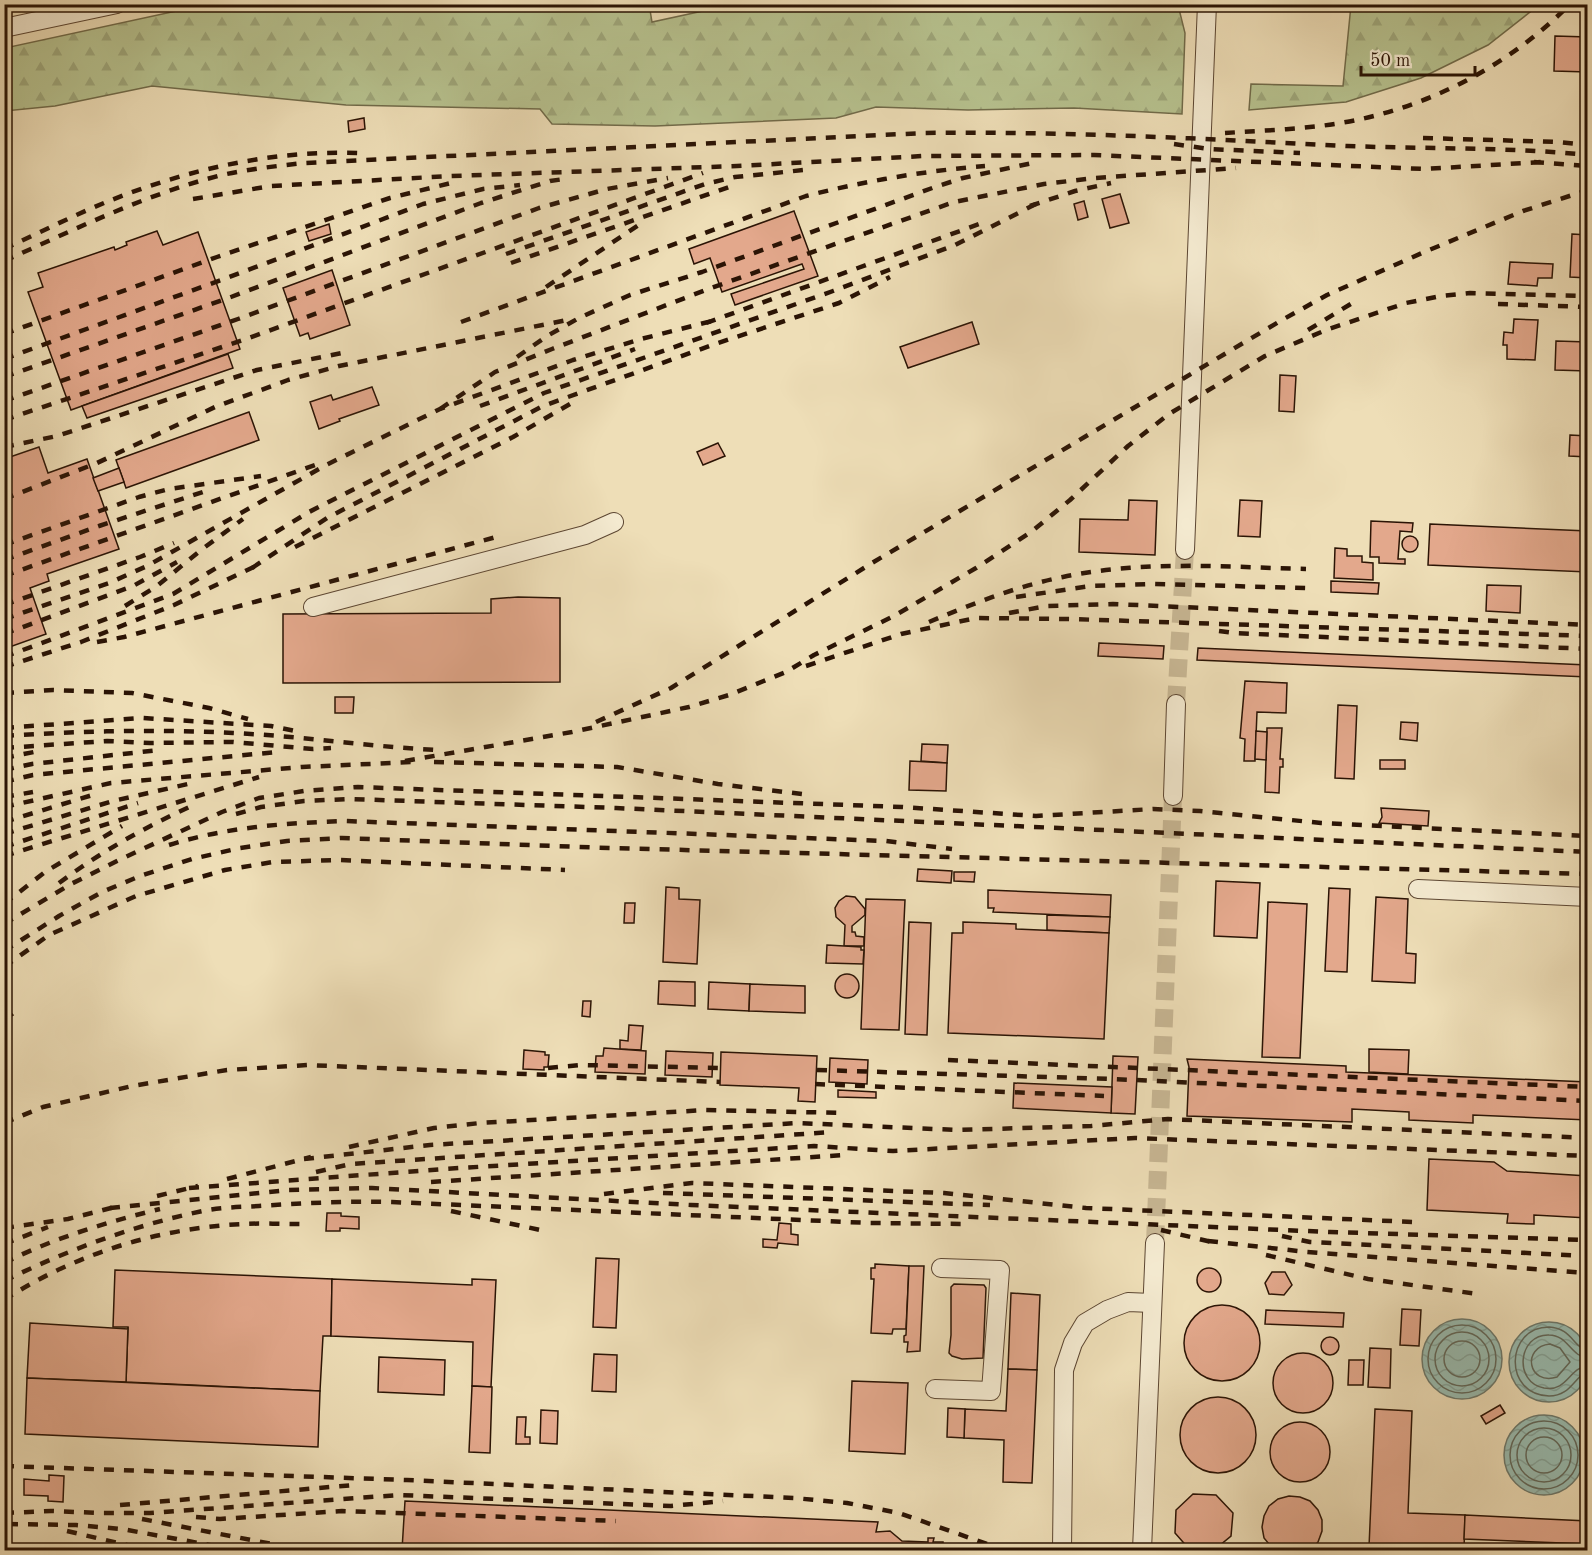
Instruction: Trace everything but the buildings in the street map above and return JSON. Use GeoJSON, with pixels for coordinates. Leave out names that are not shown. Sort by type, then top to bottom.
{"type":"FeatureCollection","features":[{"type":"Feature","properties":{"kind":"street"},"geometry":{"type":"LineString","coordinates":[[4,28],[117,4]]}},
{"type":"Feature","properties":{"kind":"street"},"geometry":{"type":"LineString","coordinates":[[1185,550],[1207,4]]}},
{"type":"Feature","properties":{"kind":"street"},"geometry":{"type":"LineString","coordinates":[[313,608],[585,535],[614,522]]}},
{"type":"Feature","properties":{"kind":"street"},"geometry":{"type":"LineString","coordinates":[[1173,796],[1176,704]]}},
{"type":"Feature","properties":{"kind":"street"},"geometry":{"type":"LineString","coordinates":[[1418,889],[1587,897]]}},
{"type":"Feature","properties":{"kind":"street"},"geometry":{"type":"LineString","coordinates":[[1142,1551],[1155,1243]]}},
{"type":"Feature","properties":{"kind":"street"},"geometry":{"type":"LineString","coordinates":[[935,1389],[992,1391],[1000,1270],[941,1268]]}},
{"type":"Feature","properties":{"kind":"street"},"geometry":{"type":"LineString","coordinates":[[1062,1551],[1064,1370],[1073,1343],[1085,1323],[1107,1310],[1128,1302],[1152,1303]]}},
{"type":"Feature","properties":{"kind":"green space"},"geometry":{"type":"Polygon","coordinates":[[[649,4],[652,22],[735,4],[1178,5],[1185,33],[1182,114],[1074,108],[968,110],[876,107],[836,118],[655,126],[552,124],[540,109],[346,105],[152,86],[55,106],[5,111],[5,48],[204,5],[649,4]]]}},
{"type":"Feature","properties":{"kind":"green space"},"geometry":{"type":"Polygon","coordinates":[[[1351,4],[1539,5],[1488,45],[1421,78],[1346,102],[1249,110],[1251,84],[1343,86],[1351,4]]]}},
{"type":"Feature","properties":{"kind":"water"},"geometry":{"type":"Polygon","coordinates":[[[1454,1319],[1470,1319],[1484,1326],[1495,1337],[1502,1351],[1499,1374],[1484,1392],[1470,1399],[1454,1399],[1440,1392],[1429,1381],[1422,1367],[1422,1351],[1429,1337],[1440,1326],[1454,1319]]]}},
{"type":"Feature","properties":{"kind":"water"},"geometry":{"type":"Polygon","coordinates":[[[1549,1322],[1564,1325],[1577,1334],[1586,1347],[1589,1362],[1586,1377],[1577,1390],[1564,1399],[1549,1402],[1534,1399],[1521,1390],[1512,1377],[1509,1362],[1512,1347],[1521,1334],[1534,1325],[1549,1322]]]}},
{"type":"Feature","properties":{"kind":"water"},"geometry":{"type":"Polygon","coordinates":[[[1536,1415],[1552,1415],[1573,1426],[1584,1447],[1584,1463],[1573,1484],[1552,1495],[1536,1495],[1522,1489],[1510,1477],[1504,1463],[1504,1447],[1510,1433],[1522,1421],[1536,1415]]]}},
{"type":"Feature","properties":{"kind":"tunnel"},"geometry":{"type":"LineString","coordinates":[[1176,704],[1185,550]]}},
{"type":"Feature","properties":{"kind":"tunnel"},"geometry":{"type":"LineString","coordinates":[[1155,1243],[1173,796]]}},
{"type":"Feature","properties":{"kind":"railway"},"geometry":{"type":"LineString","coordinates":[[1225,133],[1328,125],[1390,112],[1419,102],[1447,90],[1500,61],[1525,44],[1570,4]]}},
{"type":"Feature","properties":{"kind":"railway"},"geometry":{"type":"LineString","coordinates":[[4,261],[112,213],[166,192],[222,175],[304,163],[924,133],[1136,136],[1588,155]]}},
{"type":"Feature","properties":{"kind":"railway"},"geometry":{"type":"LineString","coordinates":[[1423,138],[1588,145]]}},
{"type":"Feature","properties":{"kind":"railway"},"geometry":{"type":"LineString","coordinates":[[1174,144],[1209,149],[1300,153]]}},
{"type":"Feature","properties":{"kind":"railway"},"geometry":{"type":"LineString","coordinates":[[4,249],[109,201],[201,171],[263,158],[359,153]]}},
{"type":"Feature","properties":{"kind":"railway"},"geometry":{"type":"LineString","coordinates":[[193,199],[271,186],[923,156],[1094,155],[1424,169],[1542,162]]}},
{"type":"Feature","properties":{"kind":"railway"},"geometry":{"type":"LineString","coordinates":[[517,357],[547,336],[579,318],[630,295],[702,272],[935,187],[963,178],[1037,162]]}},
{"type":"Feature","properties":{"kind":"railway"},"geometry":{"type":"LineString","coordinates":[[1534,162],[1588,166]]}},
{"type":"Feature","properties":{"kind":"railway"},"geometry":{"type":"LineString","coordinates":[[461,322],[806,196],[895,177],[985,166]]}},
{"type":"Feature","properties":{"kind":"railway"},"geometry":{"type":"LineString","coordinates":[[440,409],[495,372],[552,349],[711,288],[954,202],[1044,184],[1236,168]]}},
{"type":"Feature","properties":{"kind":"railway"},"geometry":{"type":"LineString","coordinates":[[506,254],[705,184],[735,177],[804,170]]}},
{"type":"Feature","properties":{"kind":"railway"},"geometry":{"type":"LineString","coordinates":[[4,420],[246,339],[703,173]]}},
{"type":"Feature","properties":{"kind":"railway"},"geometry":{"type":"LineString","coordinates":[[4,401],[238,319],[539,208],[607,189],[668,178]]}},
{"type":"Feature","properties":{"kind":"railway"},"geometry":{"type":"LineString","coordinates":[[4,377],[231,297],[481,203],[550,181],[564,179]]}},
{"type":"Feature","properties":{"kind":"railway"},"geometry":{"type":"LineString","coordinates":[[4,334],[217,257],[390,198],[451,183]]}},
{"type":"Feature","properties":{"kind":"railway"},"geometry":{"type":"LineString","coordinates":[[1030,206],[1075,191],[1111,183]]}},
{"type":"Feature","properties":{"kind":"railway"},"geometry":{"type":"LineString","coordinates":[[4,359],[423,204],[483,189],[520,185]]}},
{"type":"Feature","properties":{"kind":"railway"},"geometry":{"type":"LineString","coordinates":[[511,263],[732,186]]}},
{"type":"Feature","properties":{"kind":"railway"},"geometry":{"type":"LineString","coordinates":[[596,722],[671,688],[872,563],[1327,295],[1523,211],[1588,190]]}},
{"type":"Feature","properties":{"kind":"railway"},"geometry":{"type":"LineString","coordinates":[[4,657],[173,594],[309,512],[544,393],[833,291],[955,245],[1036,204]]}},
{"type":"Feature","properties":{"kind":"railway"},"geometry":{"type":"LineString","coordinates":[[546,287],[643,222]]}},
{"type":"Feature","properties":{"kind":"railway"},"geometry":{"type":"LineString","coordinates":[[706,323],[982,223]]}},
{"type":"Feature","properties":{"kind":"railway"},"geometry":{"type":"LineString","coordinates":[[252,568],[327,518],[543,406],[715,344],[839,303],[890,277]]}},
{"type":"Feature","properties":{"kind":"railway"},"geometry":{"type":"LineString","coordinates":[[405,761],[572,732],[689,707],[729,695],[786,672],[814,655],[894,616],[976,568],[1031,532],[1070,500],[1128,446],[1169,414],[1265,356],[1326,330],[1406,303],[1441,296],[1470,293],[1588,296]]}},
{"type":"Feature","properties":{"kind":"railway"},"geometry":{"type":"LineString","coordinates":[[1308,330],[1354,302]]}},
{"type":"Feature","properties":{"kind":"railway"},"geometry":{"type":"LineString","coordinates":[[1498,304],[1588,307]]}},
{"type":"Feature","properties":{"kind":"railway"},"geometry":{"type":"LineString","coordinates":[[4,499],[97,463],[215,407],[288,380],[339,366],[567,320]]}},
{"type":"Feature","properties":{"kind":"railway"},"geometry":{"type":"LineString","coordinates":[[4,619],[109,583],[147,566],[326,465],[440,409],[573,360],[641,339],[712,321]]}},
{"type":"Feature","properties":{"kind":"railway"},"geometry":{"type":"LineString","coordinates":[[480,406],[635,349]]}},
{"type":"Feature","properties":{"kind":"railway"},"geometry":{"type":"LineString","coordinates":[[4,447],[57,436],[257,370],[347,352]]}},
{"type":"Feature","properties":{"kind":"railway"},"geometry":{"type":"LineString","coordinates":[[295,547],[513,437],[577,400]]}},
{"type":"Feature","properties":{"kind":"railway"},"geometry":{"type":"LineString","coordinates":[[4,576],[318,464]]}},
{"type":"Feature","properties":{"kind":"railway"},"geometry":{"type":"LineString","coordinates":[[4,545],[139,497],[169,489],[261,476]]}},
{"type":"Feature","properties":{"kind":"railway"},"geometry":{"type":"LineString","coordinates":[[4,560],[212,489]]}},
{"type":"Feature","properties":{"kind":"railway"},"geometry":{"type":"LineString","coordinates":[[125,606],[157,586],[243,519]]}},
{"type":"Feature","properties":{"kind":"railway"},"geometry":{"type":"LineString","coordinates":[[97,642],[124,637],[500,536]]}},
{"type":"Feature","properties":{"kind":"railway"},"geometry":{"type":"LineString","coordinates":[[4,605],[174,543]]}},
{"type":"Feature","properties":{"kind":"railway"},"geometry":{"type":"LineString","coordinates":[[4,634],[133,586],[177,562]]}},
{"type":"Feature","properties":{"kind":"railway"},"geometry":{"type":"LineString","coordinates":[[4,667],[81,642],[174,605],[260,564]]}},
{"type":"Feature","properties":{"kind":"railway"},"geometry":{"type":"LineString","coordinates":[[929,622],[1012,590],[1093,572],[1154,566],[1306,569]]}},
{"type":"Feature","properties":{"kind":"railway"},"geometry":{"type":"LineString","coordinates":[[1016,597],[1091,586],[1153,584],[1308,588]]}},
{"type":"Feature","properties":{"kind":"railway"},"geometry":{"type":"LineString","coordinates":[[1009,613],[1047,606],[1113,604],[1588,625]]}},
{"type":"Feature","properties":{"kind":"railway"},"geometry":{"type":"LineString","coordinates":[[806,666],[901,634],[976,618],[1588,636]]}},
{"type":"Feature","properties":{"kind":"railway"},"geometry":{"type":"LineString","coordinates":[[1219,631],[1588,649]]}},
{"type":"Feature","properties":{"kind":"railway"},"geometry":{"type":"LineString","coordinates":[[4,693],[53,690],[132,693],[209,708],[248,719]]}},
{"type":"Feature","properties":{"kind":"railway"},"geometry":{"type":"LineString","coordinates":[[4,728],[142,718],[271,726],[300,732]]}},
{"type":"Feature","properties":{"kind":"railway"},"geometry":{"type":"LineString","coordinates":[[4,736],[176,731],[259,734],[439,750]]}},
{"type":"Feature","properties":{"kind":"railway"},"geometry":{"type":"LineString","coordinates":[[4,748],[107,741],[233,742],[313,749],[331,748]]}},
{"type":"Feature","properties":{"kind":"railway"},"geometry":{"type":"LineString","coordinates":[[4,770],[32,764],[159,750]]}},
{"type":"Feature","properties":{"kind":"railway"},"geometry":{"type":"LineString","coordinates":[[4,758],[34,752]]}},
{"type":"Feature","properties":{"kind":"railway"},"geometry":{"type":"LineString","coordinates":[[4,782],[33,775],[277,752]]}},
{"type":"Feature","properties":{"kind":"railway"},"geometry":{"type":"LineString","coordinates":[[4,807],[111,783],[302,767],[413,762]]}},
{"type":"Feature","properties":{"kind":"railway"},"geometry":{"type":"LineString","coordinates":[[434,762],[617,767],[718,784],[810,795]]}},
{"type":"Feature","properties":{"kind":"railway"},"geometry":{"type":"LineString","coordinates":[[4,856],[259,777]]}},
{"type":"Feature","properties":{"kind":"railway"},"geometry":{"type":"LineString","coordinates":[[4,834],[113,801],[188,784]]}},
{"type":"Feature","properties":{"kind":"railway"},"geometry":{"type":"LineString","coordinates":[[4,924],[71,884],[222,812],[259,798],[304,791],[358,787],[902,807],[1036,816],[1153,809],[1200,811],[1321,823],[1588,836]]}},
{"type":"Feature","properties":{"kind":"railway"},"geometry":{"type":"LineString","coordinates":[[4,797],[33,792]]}},
{"type":"Feature","properties":{"kind":"railway"},"geometry":{"type":"LineString","coordinates":[[4,822],[99,793]]}},
{"type":"Feature","properties":{"kind":"railway"},"geometry":{"type":"LineString","coordinates":[[236,814],[261,807],[304,801],[349,799],[616,808],[1588,852]]}},
{"type":"Feature","properties":{"kind":"railway"},"geometry":{"type":"LineString","coordinates":[[4,847],[138,803]]}},
{"type":"Feature","properties":{"kind":"railway"},"geometry":{"type":"LineString","coordinates":[[59,883],[125,840],[196,804]]}},
{"type":"Feature","properties":{"kind":"railway"},"geometry":{"type":"LineString","coordinates":[[169,845],[212,834],[256,827],[346,821],[886,841],[952,849]]}},
{"type":"Feature","properties":{"kind":"railway"},"geometry":{"type":"LineString","coordinates":[[4,904],[45,872],[122,826]]}},
{"type":"Feature","properties":{"kind":"railway"},"geometry":{"type":"LineString","coordinates":[[4,951],[102,892],[140,876],[192,859],[240,848],[287,841],[342,838],[609,848],[1588,874]]}},
{"type":"Feature","properties":{"kind":"railway"},"geometry":{"type":"LineString","coordinates":[[4,967],[49,935],[136,896],[225,870],[273,862],[339,860],[565,870]]}},
{"type":"Feature","properties":{"kind":"railway"},"geometry":{"type":"LineString","coordinates":[[948,1060],[1588,1087]]}},
{"type":"Feature","properties":{"kind":"railway"},"geometry":{"type":"LineString","coordinates":[[4,1123],[43,1107],[132,1086],[227,1070],[307,1065],[720,1082]]}},
{"type":"Feature","properties":{"kind":"railway"},"geometry":{"type":"LineString","coordinates":[[548,1068],[581,1065],[721,1068]]}},
{"type":"Feature","properties":{"kind":"railway"},"geometry":{"type":"LineString","coordinates":[[817,1070],[1113,1079],[1588,1101]]}},
{"type":"Feature","properties":{"kind":"railway"},"geometry":{"type":"LineString","coordinates":[[815,1084],[1104,1096]]}},
{"type":"Feature","properties":{"kind":"railway"},"geometry":{"type":"LineString","coordinates":[[349,1147],[434,1128],[480,1123],[706,1110],[846,1113]]}},
{"type":"Feature","properties":{"kind":"railway"},"geometry":{"type":"LineString","coordinates":[[304,1159],[430,1145],[798,1123],[957,1130],[1091,1126],[1168,1119],[1588,1138]]}},
{"type":"Feature","properties":{"kind":"railway"},"geometry":{"type":"LineString","coordinates":[[316,1172],[351,1164],[833,1132]]}},
{"type":"Feature","properties":{"kind":"railway"},"geometry":{"type":"LineString","coordinates":[[189,1188],[444,1169],[814,1146],[893,1151],[1135,1138],[1588,1156]]}},
{"type":"Feature","properties":{"kind":"railway"},"geometry":{"type":"LineString","coordinates":[[431,1182],[845,1155]]}},
{"type":"Feature","properties":{"kind":"railway"},"geometry":{"type":"LineString","coordinates":[[227,1179],[311,1157]]}},
{"type":"Feature","properties":{"kind":"railway"},"geometry":{"type":"LineString","coordinates":[[604,1194],[692,1183],[944,1193],[1086,1208],[1414,1222]]}},
{"type":"Feature","properties":{"kind":"railway"},"geometry":{"type":"LineString","coordinates":[[157,1196],[198,1186]]}},
{"type":"Feature","properties":{"kind":"railway"},"geometry":{"type":"LineString","coordinates":[[110,1208],[289,1190],[372,1188],[691,1205],[1330,1232],[1588,1240]]}},
{"type":"Feature","properties":{"kind":"railway"},"geometry":{"type":"LineString","coordinates":[[663,1193],[990,1205]]}},
{"type":"Feature","properties":{"kind":"railway"},"geometry":{"type":"LineString","coordinates":[[4,1281],[54,1258],[130,1230],[208,1210],[234,1207],[325,1202],[392,1202],[870,1223],[966,1224]]}},
{"type":"Feature","properties":{"kind":"railway"},"geometry":{"type":"LineString","coordinates":[[4,1228],[68,1219],[119,1206]]}},
{"type":"Feature","properties":{"kind":"railway"},"geometry":{"type":"LineString","coordinates":[[4,1263],[81,1232],[160,1209]]}},
{"type":"Feature","properties":{"kind":"railway"},"geometry":{"type":"LineString","coordinates":[[451,1211],[545,1231]]}},
{"type":"Feature","properties":{"kind":"railway"},"geometry":{"type":"LineString","coordinates":[[4,1300],[59,1269],[118,1246],[149,1238],[211,1227],[302,1224]]}},
{"type":"Feature","properties":{"kind":"railway"},"geometry":{"type":"LineString","coordinates":[[4,1244],[48,1227]]}},
{"type":"Feature","properties":{"kind":"railway"},"geometry":{"type":"LineString","coordinates":[[1161,1230],[1216,1243]]}},
{"type":"Feature","properties":{"kind":"railway"},"geometry":{"type":"LineString","coordinates":[[1282,1236],[1310,1242],[1588,1256]]}},
{"type":"Feature","properties":{"kind":"railway"},"geometry":{"type":"LineString","coordinates":[[1208,1241],[1307,1252],[1588,1273]]}},
{"type":"Feature","properties":{"kind":"railway"},"geometry":{"type":"LineString","coordinates":[[1266,1255],[1368,1279],[1478,1294]]}},
{"type":"Feature","properties":{"kind":"railway"},"geometry":{"type":"LineString","coordinates":[[4,1466],[407,1480],[794,1498],[847,1503],[899,1513],[1004,1550]]}},
{"type":"Feature","properties":{"kind":"railway"},"geometry":{"type":"LineString","coordinates":[[120,1505],[354,1485]]}},
{"type":"Feature","properties":{"kind":"railway"},"geometry":{"type":"LineString","coordinates":[[4,1513],[51,1511],[150,1513],[399,1495],[671,1506],[723,1501]]}},
{"type":"Feature","properties":{"kind":"railway"},"geometry":{"type":"LineString","coordinates":[[196,1517],[220,1519],[342,1511],[616,1521]]}},
{"type":"Feature","properties":{"kind":"railway"},"geometry":{"type":"LineString","coordinates":[[142,1519],[303,1550]]}},
{"type":"Feature","properties":{"kind":"railway"},"geometry":{"type":"LineString","coordinates":[[8,1524],[76,1525],[122,1529],[237,1550]]}},
{"type":"Feature","properties":{"kind":"railway"},"geometry":{"type":"LineString","coordinates":[[67,1531],[148,1550]]}}]}
